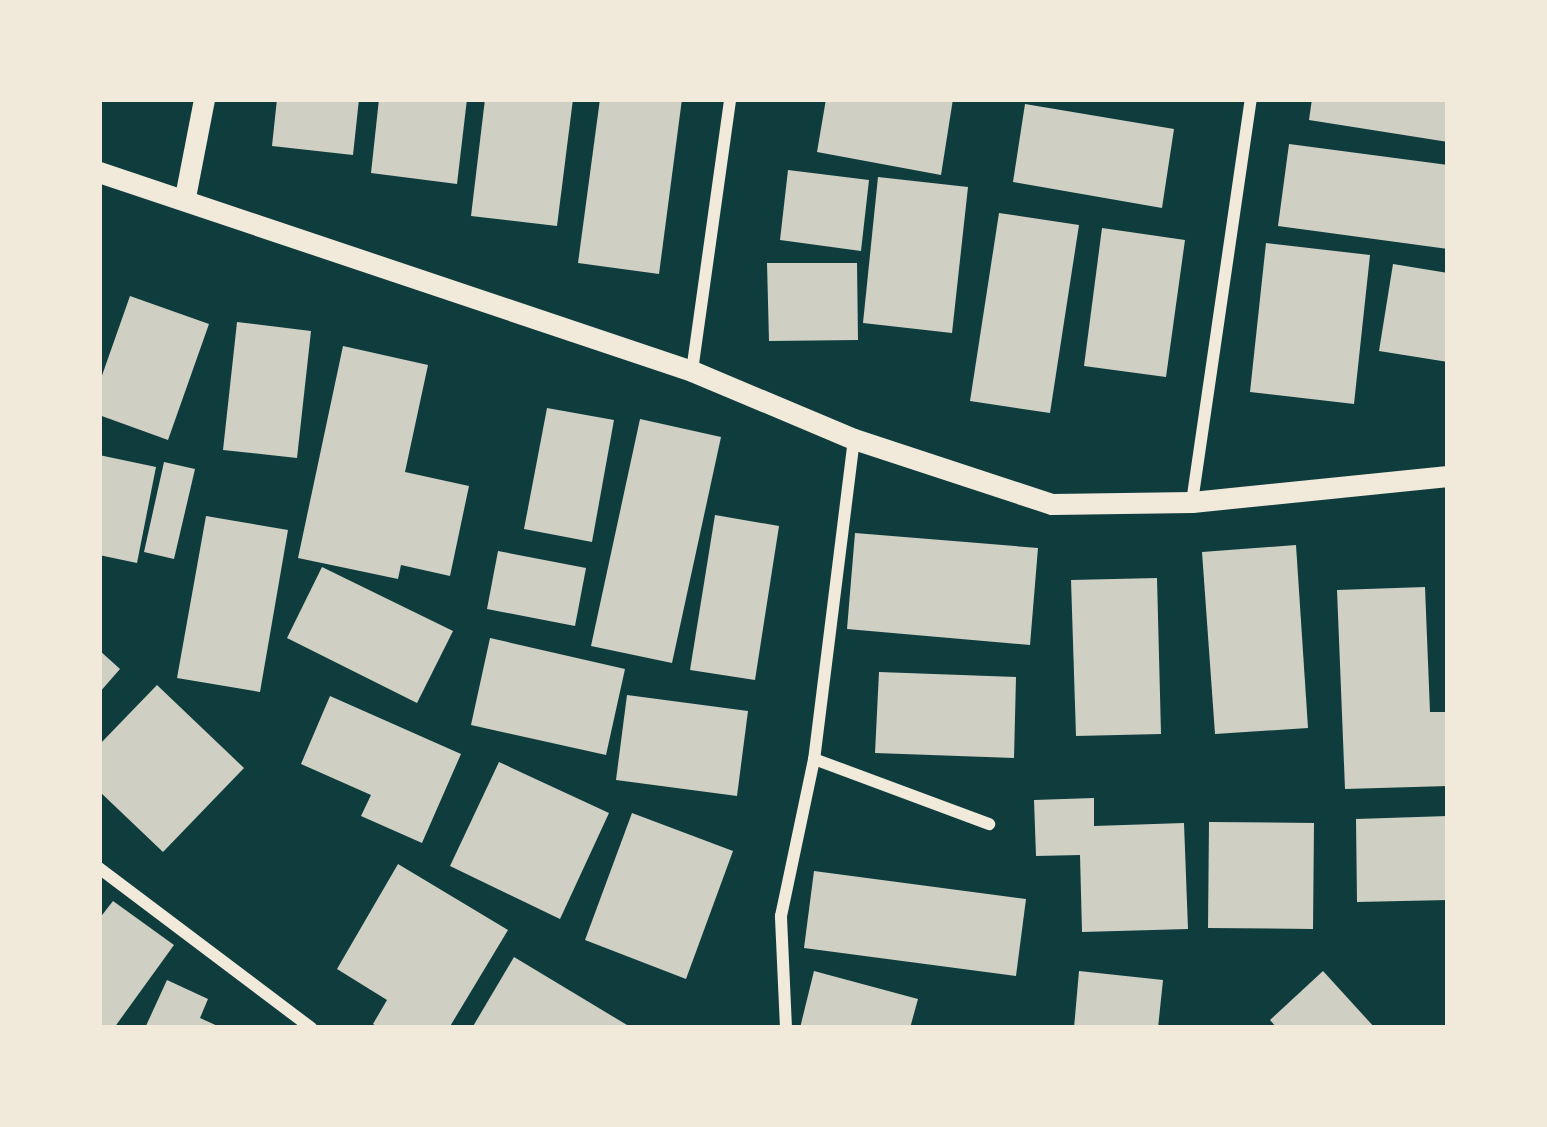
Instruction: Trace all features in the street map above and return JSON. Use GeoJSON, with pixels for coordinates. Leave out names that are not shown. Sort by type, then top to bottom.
{"type":"FeatureCollection","features":[{"type":"Feature","properties":{"kind":"street"},"geometry":{"type":"LineString","coordinates":[[185,197],[205,99]]}},
{"type":"Feature","properties":{"kind":"street"},"geometry":{"type":"LineString","coordinates":[[692,371],[730,99]]}},
{"type":"Feature","properties":{"kind":"street"},"geometry":{"type":"LineString","coordinates":[[1192,502],[1251,99]]}},
{"type":"Feature","properties":{"kind":"street"},"geometry":{"type":"LineString","coordinates":[[99,172],[185,197],[692,371],[854,439],[1052,504],[1192,502],[1448,476]]}},
{"type":"Feature","properties":{"kind":"street"},"geometry":{"type":"LineString","coordinates":[[786,1028],[781,916],[814,759],[854,439]]}},
{"type":"Feature","properties":{"kind":"street"},"geometry":{"type":"LineString","coordinates":[[814,759],[989,824]]}},
{"type":"Feature","properties":{"kind":"street"},"geometry":{"type":"LineString","coordinates":[[99,868],[310,1028]]}},
{"type":"Feature","properties":{"kind":"building"},"geometry":{"type":"Polygon","coordinates":[[[277,99],[359,99],[353,155],[272,146],[277,99]]]}},
{"type":"Feature","properties":{"kind":"building"},"geometry":{"type":"Polygon","coordinates":[[[379,99],[467,99],[457,184],[371,173],[379,99]]]}},
{"type":"Feature","properties":{"kind":"building"},"geometry":{"type":"Polygon","coordinates":[[[485,99],[573,99],[557,226],[471,216],[485,99]]]}},
{"type":"Feature","properties":{"kind":"building"},"geometry":{"type":"Polygon","coordinates":[[[600,99],[682,99],[659,274],[578,263],[600,99]]]}},
{"type":"Feature","properties":{"kind":"building"},"geometry":{"type":"Polygon","coordinates":[[[826,99],[953,99],[941,175],[817,152],[826,99]]]}},
{"type":"Feature","properties":{"kind":"building"},"geometry":{"type":"Polygon","coordinates":[[[1312,99],[1448,99],[1448,142],[1309,120],[1312,99]]]}},
{"type":"Feature","properties":{"kind":"building"},"geometry":{"type":"Polygon","coordinates":[[[1025,104],[1174,129],[1162,208],[1013,182],[1025,104]]]}},
{"type":"Feature","properties":{"kind":"building"},"geometry":{"type":"Polygon","coordinates":[[[1289,144],[1448,165],[1448,249],[1278,226],[1289,144]]]}},
{"type":"Feature","properties":{"kind":"building"},"geometry":{"type":"Polygon","coordinates":[[[788,170],[869,180],[861,251],[780,240],[788,170]]]}},
{"type":"Feature","properties":{"kind":"building"},"geometry":{"type":"Polygon","coordinates":[[[878,177],[968,187],[952,333],[863,323],[878,177]]]}},
{"type":"Feature","properties":{"kind":"building"},"geometry":{"type":"Polygon","coordinates":[[[999,213],[1079,225],[1050,413],[970,401],[999,213]]]}},
{"type":"Feature","properties":{"kind":"building"},"geometry":{"type":"Polygon","coordinates":[[[1102,228],[1185,240],[1166,377],[1084,366],[1102,228]]]}},
{"type":"Feature","properties":{"kind":"building"},"geometry":{"type":"Polygon","coordinates":[[[1266,243],[1370,255],[1354,404],[1250,392],[1266,243]]]}},
{"type":"Feature","properties":{"kind":"building"},"geometry":{"type":"Polygon","coordinates":[[[767,263],[857,263],[858,340],[769,341],[767,263]]]}},
{"type":"Feature","properties":{"kind":"building"},"geometry":{"type":"Polygon","coordinates":[[[1393,264],[1448,273],[1448,362],[1379,351],[1393,264]]]}},
{"type":"Feature","properties":{"kind":"building"},"geometry":{"type":"Polygon","coordinates":[[[130,296],[209,324],[168,440],[99,415],[99,384],[130,296]]]}},
{"type":"Feature","properties":{"kind":"building"},"geometry":{"type":"Polygon","coordinates":[[[237,322],[311,331],[297,458],[223,450],[237,322]]]}},
{"type":"Feature","properties":{"kind":"building"},"geometry":{"type":"Polygon","coordinates":[[[343,346],[428,365],[405,472],[469,486],[450,576],[401,565],[398,579],[298,558],[343,346]]]}},
{"type":"Feature","properties":{"kind":"building"},"geometry":{"type":"Polygon","coordinates":[[[547,408],[614,420],[592,542],[524,529],[547,408]]]}},
{"type":"Feature","properties":{"kind":"building"},"geometry":{"type":"Polygon","coordinates":[[[640,419],[721,437],[672,663],[591,646],[640,419]]]}},
{"type":"Feature","properties":{"kind":"building"},"geometry":{"type":"Polygon","coordinates":[[[99,455],[156,467],[137,563],[99,555],[99,455]]]}},
{"type":"Feature","properties":{"kind":"building"},"geometry":{"type":"Polygon","coordinates":[[[164,462],[195,469],[174,559],[144,552],[164,462]]]}},
{"type":"Feature","properties":{"kind":"building"},"geometry":{"type":"Polygon","coordinates":[[[715,515],[779,526],[755,680],[690,670],[715,515]]]}},
{"type":"Feature","properties":{"kind":"building"},"geometry":{"type":"Polygon","coordinates":[[[206,516],[288,530],[260,692],[177,678],[206,516]]]}},
{"type":"Feature","properties":{"kind":"building"},"geometry":{"type":"Polygon","coordinates":[[[855,533],[1038,548],[1030,645],[847,629],[855,533]]]}},
{"type":"Feature","properties":{"kind":"building"},"geometry":{"type":"Polygon","coordinates":[[[1296,545],[1308,728],[1215,734],[1202,552],[1296,545]]]}},
{"type":"Feature","properties":{"kind":"building"},"geometry":{"type":"Polygon","coordinates":[[[498,551],[586,568],[575,626],[487,609],[498,551]]]}},
{"type":"Feature","properties":{"kind":"building"},"geometry":{"type":"Polygon","coordinates":[[[322,567],[453,631],[417,703],[287,638],[322,567]]]}},
{"type":"Feature","properties":{"kind":"building"},"geometry":{"type":"Polygon","coordinates":[[[1157,578],[1161,734],[1076,736],[1071,580],[1157,578]]]}},
{"type":"Feature","properties":{"kind":"building"},"geometry":{"type":"Polygon","coordinates":[[[1425,587],[1430,712],[1448,712],[1448,786],[1345,789],[1337,590],[1425,587]]]}},
{"type":"Feature","properties":{"kind":"building"},"geometry":{"type":"Polygon","coordinates":[[[490,638],[625,669],[606,755],[471,725],[490,638]]]}},
{"type":"Feature","properties":{"kind":"building"},"geometry":{"type":"Polygon","coordinates":[[[99,650],[120,669],[99,693],[99,650]]]}},
{"type":"Feature","properties":{"kind":"building"},"geometry":{"type":"Polygon","coordinates":[[[879,672],[1016,677],[1014,758],[875,753],[879,672]]]}},
{"type":"Feature","properties":{"kind":"building"},"geometry":{"type":"Polygon","coordinates":[[[157,685],[244,768],[163,852],[99,791],[99,745],[157,685]]]}},
{"type":"Feature","properties":{"kind":"building"},"geometry":{"type":"Polygon","coordinates":[[[627,695],[748,711],[737,796],[616,780],[627,695]]]}},
{"type":"Feature","properties":{"kind":"building"},"geometry":{"type":"Polygon","coordinates":[[[330,696],[461,754],[422,843],[361,816],[371,795],[301,764],[330,696]]]}},
{"type":"Feature","properties":{"kind":"building"},"geometry":{"type":"Polygon","coordinates":[[[499,762],[609,813],[560,919],[450,866],[499,762]]]}},
{"type":"Feature","properties":{"kind":"building"},"geometry":{"type":"Polygon","coordinates":[[[1094,798],[1094,826],[1184,823],[1188,929],[1082,932],[1080,855],[1036,856],[1034,800],[1094,798]]]}},
{"type":"Feature","properties":{"kind":"building"},"geometry":{"type":"Polygon","coordinates":[[[632,813],[733,851],[686,979],[585,940],[632,813]]]}},
{"type":"Feature","properties":{"kind":"building"},"geometry":{"type":"Polygon","coordinates":[[[1448,816],[1448,900],[1357,902],[1356,819],[1448,816]]]}},
{"type":"Feature","properties":{"kind":"building"},"geometry":{"type":"Polygon","coordinates":[[[1209,822],[1314,823],[1313,929],[1208,928],[1209,822]]]}},
{"type":"Feature","properties":{"kind":"building"},"geometry":{"type":"Polygon","coordinates":[[[398,864],[508,930],[449,1028],[379,1028],[373,1024],[387,1000],[337,969],[398,864]]]}},
{"type":"Feature","properties":{"kind":"building"},"geometry":{"type":"Polygon","coordinates":[[[814,871],[1026,899],[1016,976],[804,948],[814,871]]]}},
{"type":"Feature","properties":{"kind":"building"},"geometry":{"type":"Polygon","coordinates":[[[113,901],[174,945],[114,1028],[99,1028],[99,919],[113,901]]]}},
{"type":"Feature","properties":{"kind":"building"},"geometry":{"type":"Polygon","coordinates":[[[514,957],[632,1028],[472,1028],[514,957]]]}},
{"type":"Feature","properties":{"kind":"building"},"geometry":{"type":"Polygon","coordinates":[[[814,971],[918,999],[910,1028],[800,1028],[814,971]]]}},
{"type":"Feature","properties":{"kind":"building"},"geometry":{"type":"Polygon","coordinates":[[[1079,971],[1163,980],[1158,1028],[1074,1028],[1079,971]]]}},
{"type":"Feature","properties":{"kind":"building"},"geometry":{"type":"Polygon","coordinates":[[[1323,971],[1375,1028],[1277,1028],[1270,1020],[1323,971]]]}},
{"type":"Feature","properties":{"kind":"building"},"geometry":{"type":"Polygon","coordinates":[[[167,980],[208,999],[200,1018],[222,1028],[145,1028],[167,980]]]}}]}
